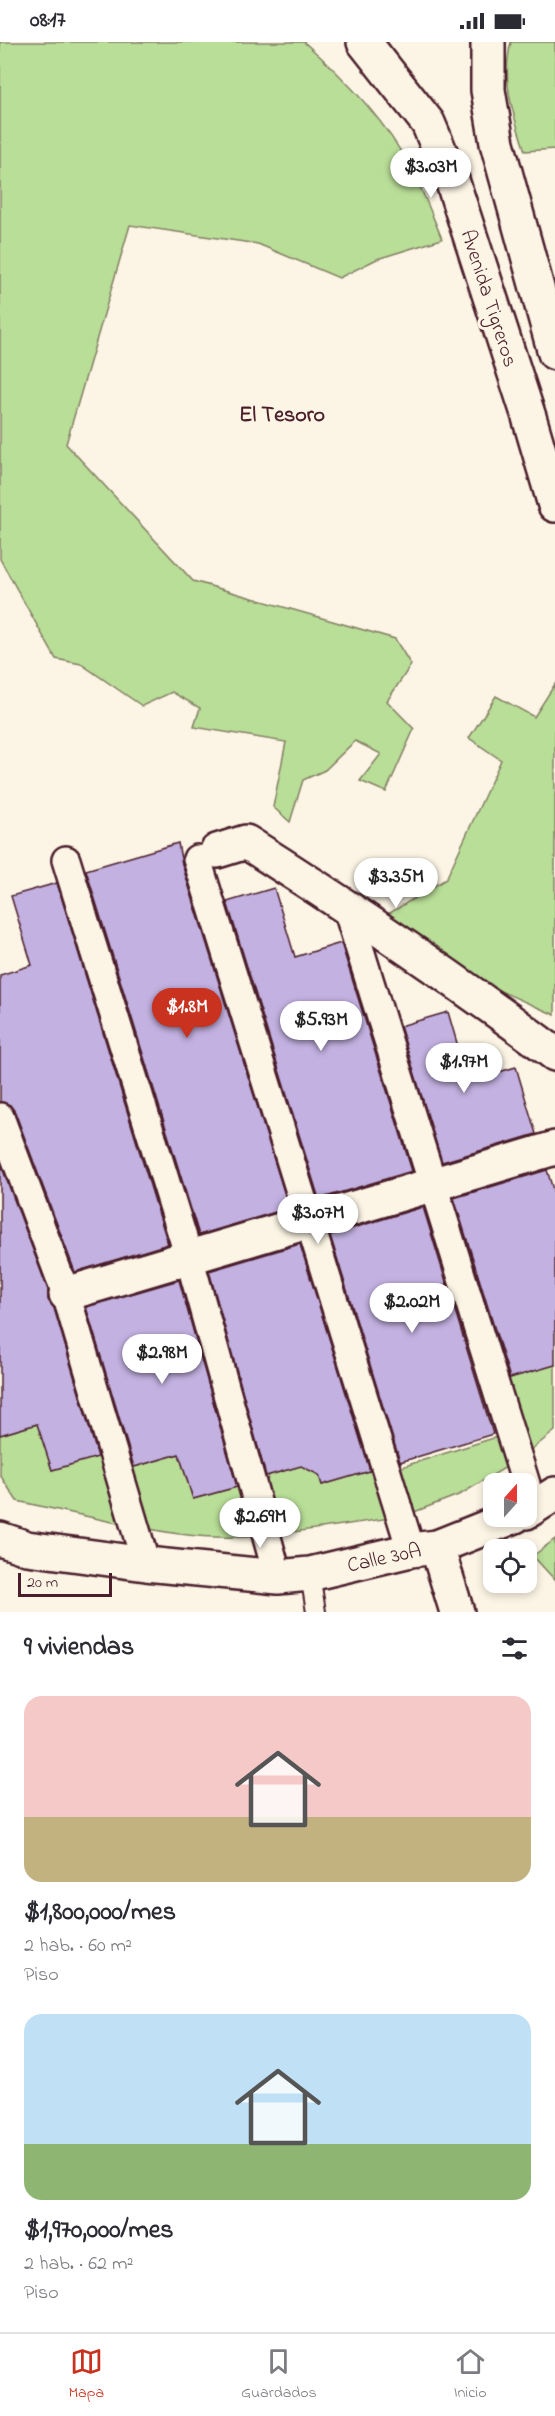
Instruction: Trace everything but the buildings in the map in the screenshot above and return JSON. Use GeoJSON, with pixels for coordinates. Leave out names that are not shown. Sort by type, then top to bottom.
{"type":"FeatureCollection","features":[{"type":"Feature","properties":{"kind":"street","name":"Avenida Tigreros"},"geometry":{"type":"LineString","coordinates":[[364,42],[428,123],[452,180],[529,417],[555,505]]}},
{"type":"Feature","properties":{"kind":"street"},"geometry":{"type":"LineString","coordinates":[[488,42],[488,90],[497,143],[555,353]]}},
{"type":"Feature","properties":{"kind":"street"},"geometry":{"type":"LineString","coordinates":[[457,1612],[424,1548],[308,1221],[207,855],[246,842],[346,905],[493,1007],[555,1054]]}},
{"type":"Feature","properties":{"kind":"street"},"geometry":{"type":"LineString","coordinates":[[66,860],[189,1257],[278,1577]]}},
{"type":"Feature","properties":{"kind":"street"},"geometry":{"type":"LineString","coordinates":[[346,905],[522,1473]]}},
{"type":"Feature","properties":{"kind":"street"},"geometry":{"type":"LineString","coordinates":[[0,1117],[66,1294],[146,1564]]}},
{"type":"Feature","properties":{"kind":"street"},"geometry":{"type":"LineString","coordinates":[[66,1294],[555,1148]]}},
{"type":"Feature","properties":{"kind":"street","name":"Calle 30A"},"geometry":{"type":"LineString","coordinates":[[0,1539],[27,1548],[146,1564],[278,1577],[310,1574],[424,1548],[483,1522]]}},
{"type":"Feature","properties":{"kind":"lane"},"geometry":{"type":"LineString","coordinates":[[310,1574],[316,1612]]}},
{"type":"Feature","properties":{"kind":"green space"},"geometry":{"type":"Polygon","coordinates":[[[0,42],[304,42],[349,85],[376,116],[400,149],[415,176],[442,239],[377,259],[339,278],[258,244],[130,225],[66,444],[193,581],[395,639],[411,665],[387,701],[414,729],[386,792],[360,781],[381,754],[355,741],[325,770],[303,780],[290,822],[273,807],[286,742],[194,727],[200,708],[172,692],[142,706],[81,664],[56,659],[0,559],[0,42]]]}},
{"type":"Feature","properties":{"kind":"green space"},"geometry":{"type":"Polygon","coordinates":[[[511,42],[555,42],[555,149],[525,151],[508,84],[508,56],[511,42]]]}},
{"type":"Feature","properties":{"kind":"green space"},"geometry":{"type":"Polygon","coordinates":[[[555,684],[555,1015],[496,989],[388,914],[446,879],[501,760],[469,738],[496,696],[534,717],[555,684]]]}},
{"type":"Feature","properties":{"kind":"green space"},"geometry":{"type":"Polygon","coordinates":[[[555,1365],[555,1431],[523,1456],[505,1391],[509,1378],[555,1365]]]}},
{"type":"Feature","properties":{"kind":"green space"},"geometry":{"type":"Polygon","coordinates":[[[38,1424],[52,1470],[99,1456],[106,1461],[126,1525],[17,1501],[0,1475],[0,1435],[38,1424]]]}},
{"type":"Feature","properties":{"kind":"green space"},"geometry":{"type":"Polygon","coordinates":[[[500,1436],[508,1466],[496,1473],[483,1473],[483,1481],[461,1494],[409,1514],[395,1469],[500,1436]]]}},
{"type":"Feature","properties":{"kind":"green space"},"geometry":{"type":"Polygon","coordinates":[[[179,1454],[193,1499],[241,1486],[263,1536],[203,1536],[144,1528],[130,1478],[134,1467],[179,1454]]]}},
{"type":"Feature","properties":{"kind":"green space"},"geometry":{"type":"Polygon","coordinates":[[[315,1462],[322,1485],[369,1471],[379,1471],[391,1518],[280,1534],[266,1484],[269,1475],[315,1462]]]}},
{"type":"Feature","properties":{"kind":"green space"},"geometry":{"type":"Polygon","coordinates":[[[555,1539],[555,1580],[537,1560],[537,1553],[555,1539]]]}},
{"type":"Feature","properties":{"kind":"district","name":"El Tesoro"},"geometry":{"type":"Point","coordinates":[282,413]}}]}
